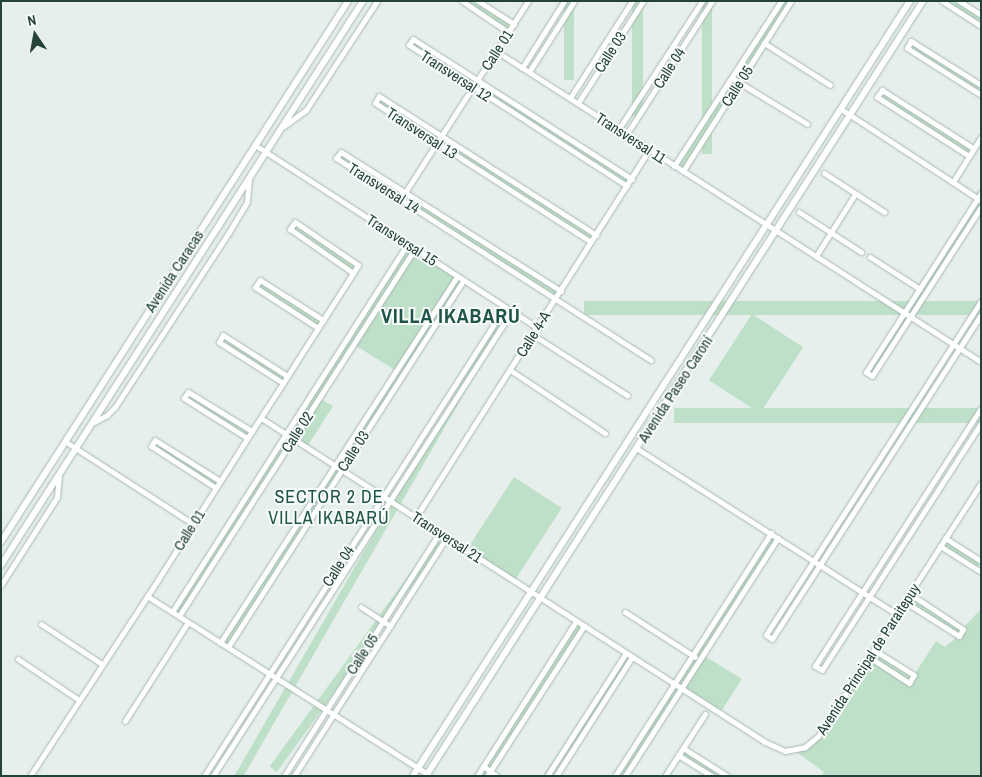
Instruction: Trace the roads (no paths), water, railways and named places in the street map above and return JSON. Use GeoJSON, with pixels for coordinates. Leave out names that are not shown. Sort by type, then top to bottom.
{"type":"FeatureCollection","features":[{"type":"Feature","properties":{"kind":"street","name":"Avenida Caracas"},"geometry":{"type":"LineString","coordinates":[[1,542],[348,1]]}},
{"type":"Feature","properties":{"kind":"street","name":"Avenida Caracas"},"geometry":{"type":"LineString","coordinates":[[1,565],[364,1]]}},
{"type":"Feature","properties":{"kind":"street","name":"Avenida Caracas"},"geometry":{"type":"LineString","coordinates":[[283,126],[306,110],[376,1]]}},
{"type":"Feature","properties":{"kind":"street"},"geometry":{"type":"LineString","coordinates":[[462,1],[508,32]]}},
{"type":"Feature","properties":{"kind":"street"},"geometry":{"type":"LineString","coordinates":[[478,1],[514,24]]}},
{"type":"Feature","properties":{"kind":"street","name":"Calle 01"},"geometry":{"type":"LineString","coordinates":[[401,199],[528,1]]}},
{"type":"Feature","properties":{"kind":"street"},"geometry":{"type":"LineString","coordinates":[[522,68],[564,1]]}},
{"type":"Feature","properties":{"kind":"street"},"geometry":{"type":"LineString","coordinates":[[529,72],[574,1]]}},
{"type":"Feature","properties":{"kind":"street","name":"Calle 03"},"geometry":{"type":"LineString","coordinates":[[570,98],[632,1]]}},
{"type":"Feature","properties":{"kind":"street","name":"Calle 03"},"geometry":{"type":"LineString","coordinates":[[578,104],[643,1]]}},
{"type":"Feature","properties":{"kind":"street","name":"Calle 04"},"geometry":{"type":"LineString","coordinates":[[618,130],[702,1]]}},
{"type":"Feature","properties":{"kind":"street","name":"Calle 04"},"geometry":{"type":"LineString","coordinates":[[626,135],[712,1]]}},
{"type":"Feature","properties":{"kind":"street","name":"Calle 05"},"geometry":{"type":"LineString","coordinates":[[674,166],[781,1]]}},
{"type":"Feature","properties":{"kind":"street","name":"Calle 05"},"geometry":{"type":"LineString","coordinates":[[682,171],[791,1]]}},
{"type":"Feature","properties":{"kind":"street"},"geometry":{"type":"LineString","coordinates":[[909,1],[919,8]]}},
{"type":"Feature","properties":{"kind":"street","name":"Avenida Paseo Caroní"},"geometry":{"type":"LineString","coordinates":[[414,776],[909,1]]}},
{"type":"Feature","properties":{"kind":"street","name":"Avenida Paseo Caroní"},"geometry":{"type":"LineString","coordinates":[[427,775],[923,1]]}},
{"type":"Feature","properties":{"kind":"street"},"geometry":{"type":"LineString","coordinates":[[942,1],[981,26]]}},
{"type":"Feature","properties":{"kind":"street"},"geometry":{"type":"LineString","coordinates":[[959,1],[981,15]]}},
{"type":"Feature","properties":{"kind":"street"},"geometry":{"type":"LineString","coordinates":[[626,10],[634,15]]}},
{"type":"Feature","properties":{"kind":"street","name":"Transversal 12"},"geometry":{"type":"LineString","coordinates":[[627,186],[409,45],[413,38],[632,179]]}},
{"type":"Feature","properties":{"kind":"street"},"geometry":{"type":"LineString","coordinates":[[981,85],[912,40],[907,48],[981,95]]}},
{"type":"Feature","properties":{"kind":"street"},"geometry":{"type":"LineString","coordinates":[[755,41],[830,85]]}},
{"type":"Feature","properties":{"kind":"street"},"geometry":{"type":"LineString","coordinates":[[674,45],[681,50]]}},
{"type":"Feature","properties":{"kind":"street","name":"Transversal 11"},"geometry":{"type":"LineString","coordinates":[[496,51],[981,362]]}},
{"type":"Feature","properties":{"kind":"street"},"geometry":{"type":"LineString","coordinates":[[598,54],[606,59]]}},
{"type":"Feature","properties":{"kind":"street"},"geometry":{"type":"LineString","coordinates":[[745,57],[752,62]]}},
{"type":"Feature","properties":{"kind":"street"},"geometry":{"type":"LineString","coordinates":[[732,78],[806,124]]}},
{"type":"Feature","properties":{"kind":"street"},"geometry":{"type":"LineString","coordinates":[[969,156],[877,97],[882,90],[974,148]]}},
{"type":"Feature","properties":{"kind":"street","name":"Transversal 13"},"geometry":{"type":"LineString","coordinates":[[591,242],[375,103],[379,96],[596,235]]}},
{"type":"Feature","properties":{"kind":"street"},"geometry":{"type":"LineString","coordinates":[[841,109],[953,182],[980,197],[866,372],[872,376],[981,208]]}},
{"type":"Feature","properties":{"kind":"street"},"geometry":{"type":"LineString","coordinates":[[549,136],[554,129]]}},
{"type":"Feature","properties":{"kind":"street"},"geometry":{"type":"LineString","coordinates":[[953,182],[981,137]]}},
{"type":"Feature","properties":{"kind":"street","name":"Transversal 15"},"geometry":{"type":"LineString","coordinates":[[255,145],[538,328]]}},
{"type":"Feature","properties":{"kind":"street","name":"Calle 4-A"},"geometry":{"type":"LineString","coordinates":[[416,517],[538,328],[649,150]]}},
{"type":"Feature","properties":{"kind":"street","name":"Transversal 14"},"geometry":{"type":"LineString","coordinates":[[560,291],[341,152],[336,158],[651,360]]}},
{"type":"Feature","properties":{"kind":"street"},"geometry":{"type":"LineString","coordinates":[[476,168],[480,161]]}},
{"type":"Feature","properties":{"kind":"street"},"geometry":{"type":"LineString","coordinates":[[824,173],[884,212]]}},
{"type":"Feature","properties":{"kind":"street","name":"Avenida Caracas"},"geometry":{"type":"LineString","coordinates":[[93,422],[107,415],[115,408],[229,232],[248,202],[249,180]]}},
{"type":"Feature","properties":{"kind":"street"},"geometry":{"type":"LineString","coordinates":[[512,191],[517,185]]}},
{"type":"Feature","properties":{"kind":"street"},"geometry":{"type":"LineString","coordinates":[[816,256],[855,194]]}},
{"type":"Feature","properties":{"kind":"street"},"geometry":{"type":"LineString","coordinates":[[799,212],[861,252]]}},
{"type":"Feature","properties":{"kind":"street","name":"Calle 01"},"geometry":{"type":"LineString","coordinates":[[30,776],[147,596],[247,438],[261,418],[287,376],[318,328],[353,273],[358,265],[295,222],[290,229],[353,273]]}},
{"type":"Feature","properties":{"kind":"street"},"geometry":{"type":"LineString","coordinates":[[447,228],[451,222]]}},
{"type":"Feature","properties":{"kind":"street"},"geometry":{"type":"LineString","coordinates":[[478,248],[483,242]]}},
{"type":"Feature","properties":{"kind":"street","name":"Calle 02"},"geometry":{"type":"LineString","coordinates":[[172,612],[407,244]]}},
{"type":"Feature","properties":{"kind":"street","name":"Calle 02"},"geometry":{"type":"LineString","coordinates":[[179,616],[414,249]]}},
{"type":"Feature","properties":{"kind":"street"},"geometry":{"type":"LineString","coordinates":[[870,258],[920,288]]}},
{"type":"Feature","properties":{"kind":"street"},"geometry":{"type":"LineString","coordinates":[[516,272],[520,266]]}},
{"type":"Feature","properties":{"kind":"street","name":"Calle 03"},"geometry":{"type":"LineString","coordinates":[[220,642],[457,276]]}},
{"type":"Feature","properties":{"kind":"street"},"geometry":{"type":"LineString","coordinates":[[386,278],[393,282]]}},
{"type":"Feature","properties":{"kind":"street"},"geometry":{"type":"LineString","coordinates":[[318,328],[255,286],[260,280],[323,320]]}},
{"type":"Feature","properties":{"kind":"street","name":"Calle 03"},"geometry":{"type":"LineString","coordinates":[[228,647],[464,280]]}},
{"type":"Feature","properties":{"kind":"street"},"geometry":{"type":"LineString","coordinates":[[981,301],[766,635],[772,640],[981,315]]}},
{"type":"Feature","properties":{"kind":"street","name":"Calle 04"},"geometry":{"type":"LineString","coordinates":[[204,776],[505,307]]}},
{"type":"Feature","properties":{"kind":"street","name":"Calle 04"},"geometry":{"type":"LineString","coordinates":[[214,776],[512,311]]}},
{"type":"Feature","properties":{"kind":"street"},"geometry":{"type":"LineString","coordinates":[[283,383],[219,342],[223,335],[287,376]]}},
{"type":"Feature","properties":{"kind":"street"},"geometry":{"type":"LineString","coordinates":[[533,335],[627,395]]}},
{"type":"Feature","properties":{"kind":"street"},"geometry":{"type":"LineString","coordinates":[[346,340],[353,344]]}},
{"type":"Feature","properties":{"kind":"street"},"geometry":{"type":"LineString","coordinates":[[396,370],[403,374]]}},
{"type":"Feature","properties":{"kind":"street"},"geometry":{"type":"LineString","coordinates":[[510,370],[605,433]]}},
{"type":"Feature","properties":{"kind":"street"},"geometry":{"type":"LineString","coordinates":[[247,438],[184,398],[188,392],[252,431]]}},
{"type":"Feature","properties":{"kind":"street"},"geometry":{"type":"LineString","coordinates":[[444,402],[451,406]]}},
{"type":"Feature","properties":{"kind":"street"},"geometry":{"type":"LineString","coordinates":[[981,408],[815,666],[822,670],[981,424]]}},
{"type":"Feature","properties":{"kind":"street","name":"Transversal 21"},"geometry":{"type":"LineString","coordinates":[[261,418],[540,598]]}},
{"type":"Feature","properties":{"kind":"street"},"geometry":{"type":"LineString","coordinates":[[895,434],[902,438]]}},
{"type":"Feature","properties":{"kind":"street"},"geometry":{"type":"LineString","coordinates":[[216,488],[151,446],[155,440],[220,481]]}},
{"type":"Feature","properties":{"kind":"street"},"geometry":{"type":"LineString","coordinates":[[66,442],[193,524]]}},
{"type":"Feature","properties":{"kind":"street"},"geometry":{"type":"LineString","coordinates":[[636,448],[897,614]]}},
{"type":"Feature","properties":{"kind":"street"},"geometry":{"type":"LineString","coordinates":[[267,463],[274,467]]}},
{"type":"Feature","properties":{"kind":"street"},"geometry":{"type":"LineString","coordinates":[[944,464],[952,469]]}},
{"type":"Feature","properties":{"kind":"street","name":"Avenida Caracas"},"geometry":{"type":"LineString","coordinates":[[1,585],[57,497],[59,475]]}},
{"type":"Feature","properties":{"kind":"street","name":"Avenida Principal de Paraitepuy"},"geometry":{"type":"LineString","coordinates":[[540,598],[773,747],[785,751],[795,751],[811,744],[818,736],[980,486]]}},
{"type":"Feature","properties":{"kind":"street"},"geometry":{"type":"LineString","coordinates":[[229,523],[236,528]]}},
{"type":"Feature","properties":{"kind":"street","name":"Calle 05"},"geometry":{"type":"LineString","coordinates":[[284,776],[440,532]]}},
{"type":"Feature","properties":{"kind":"street"},"geometry":{"type":"LineString","coordinates":[[616,776],[771,533]]}},
{"type":"Feature","properties":{"kind":"street","name":"Calle 05"},"geometry":{"type":"LineString","coordinates":[[294,776],[447,537]]}},
{"type":"Feature","properties":{"kind":"street"},"geometry":{"type":"LineString","coordinates":[[625,776],[778,538]]}},
{"type":"Feature","properties":{"kind":"street"},"geometry":{"type":"LineString","coordinates":[[946,538],[981,561]]}},
{"type":"Feature","properties":{"kind":"street"},"geometry":{"type":"LineString","coordinates":[[940,546],[981,572]]}},
{"type":"Feature","properties":{"kind":"street"},"geometry":{"type":"LineString","coordinates":[[277,554],[284,558]]}},
{"type":"Feature","properties":{"kind":"street"},"geometry":{"type":"LineString","coordinates":[[326,585],[334,590]]}},
{"type":"Feature","properties":{"kind":"street"},"geometry":{"type":"LineString","coordinates":[[905,602],[959,636],[963,629],[910,594]]}},
{"type":"Feature","properties":{"kind":"street"},"geometry":{"type":"LineString","coordinates":[[147,596],[427,775]]}},
{"type":"Feature","properties":{"kind":"street"},"geometry":{"type":"LineString","coordinates":[[182,596],[189,600]]}},
{"type":"Feature","properties":{"kind":"street"},"geometry":{"type":"LineString","coordinates":[[361,607],[390,626]]}},
{"type":"Feature","properties":{"kind":"street"},"geometry":{"type":"LineString","coordinates":[[723,608],[730,612]]}},
{"type":"Feature","properties":{"kind":"street"},"geometry":{"type":"LineString","coordinates":[[625,612],[699,660]]}},
{"type":"Feature","properties":{"kind":"street"},"geometry":{"type":"LineString","coordinates":[[234,621],[241,626]]}},
{"type":"Feature","properties":{"kind":"street"},"geometry":{"type":"LineString","coordinates":[[477,776],[576,621]]}},
{"type":"Feature","properties":{"kind":"street"},"geometry":{"type":"LineString","coordinates":[[124,721],[188,622]]}},
{"type":"Feature","properties":{"kind":"street"},"geometry":{"type":"LineString","coordinates":[[41,624],[102,664]]}},
{"type":"Feature","properties":{"kind":"street"},"geometry":{"type":"LineString","coordinates":[[489,773],[584,626]]}},
{"type":"Feature","properties":{"kind":"street"},"geometry":{"type":"LineString","coordinates":[[294,634],[302,639]]}},
{"type":"Feature","properties":{"kind":"street"},"geometry":{"type":"LineString","coordinates":[[869,657],[909,683],[914,675],[874,650]]}},
{"type":"Feature","properties":{"kind":"street"},"geometry":{"type":"LineString","coordinates":[[547,776],[626,653]]}},
{"type":"Feature","properties":{"kind":"street"},"geometry":{"type":"LineString","coordinates":[[556,776],[632,657]]}},
{"type":"Feature","properties":{"kind":"street"},"geometry":{"type":"LineString","coordinates":[[18,659],[79,700]]}},
{"type":"Feature","properties":{"kind":"street"},"geometry":{"type":"LineString","coordinates":[[530,692],[538,697]]}},
{"type":"Feature","properties":{"kind":"street"},"geometry":{"type":"LineString","coordinates":[[665,776],[705,714]]}},
{"type":"Feature","properties":{"kind":"street"},"geometry":{"type":"LineString","coordinates":[[581,723],[587,727]]}},
{"type":"Feature","properties":{"kind":"street"},"geometry":{"type":"LineString","coordinates":[[683,748],[727,776]]}},
{"type":"Feature","properties":{"kind":"street"},"geometry":{"type":"LineString","coordinates":[[678,755],[712,776]]}},
{"type":"Feature","properties":{"kind":"street"},"geometry":{"type":"LineString","coordinates":[[627,757],[634,761]]}},
{"type":"Feature","properties":{"kind":"street"},"geometry":{"type":"LineString","coordinates":[[483,766],[489,773],[497,776]]}},
{"type":"Feature","properties":{"kind":"district","name":"VILLA IKABARÚ"},"geometry":{"type":"Point","coordinates":[451,315]}},
{"type":"Feature","properties":{"kind":"district","name":"SECTOR 2 DE VILLA IKABARÚ"},"geometry":{"type":"Point","coordinates":[329,508]}}]}
